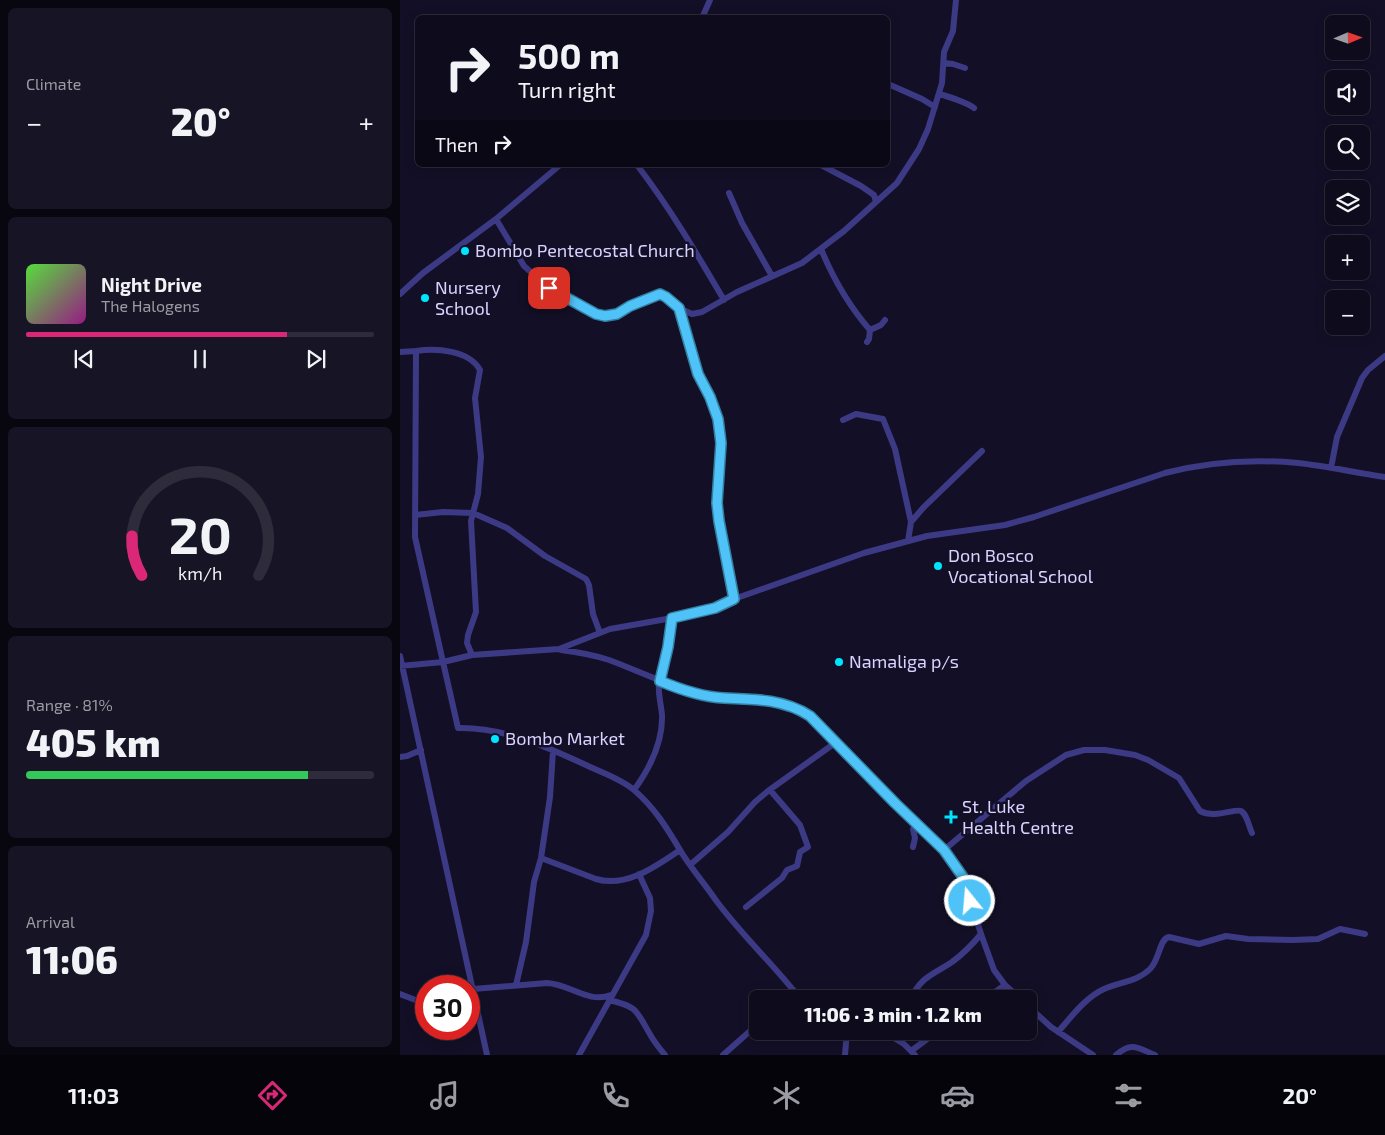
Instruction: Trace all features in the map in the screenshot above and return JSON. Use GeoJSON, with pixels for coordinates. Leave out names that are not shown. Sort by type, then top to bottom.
{"type":"FeatureCollection","features":[{"type":"Feature","properties":{"kind":"street"},"geometry":{"type":"LineString","coordinates":[[703,15],[710,0]]}},
{"type":"Feature","properties":{"kind":"street"},"geometry":{"type":"LineString","coordinates":[[496,218],[524,266],[539,281],[596,314],[612,315],[660,294],[679,308],[692,314],[697,314],[737,292],[797,266],[821,249],[896,183],[911,162],[928,130],[939,94],[944,52],[953,31],[956,0]]}},
{"type":"Feature","properties":{"kind":"street"},"geometry":{"type":"LineString","coordinates":[[944,63],[964,68]]}},
{"type":"Feature","properties":{"kind":"street"},"geometry":{"type":"LineString","coordinates":[[890,85],[935,107]]}},
{"type":"Feature","properties":{"kind":"street"},"geometry":{"type":"LineString","coordinates":[[939,94],[949,96],[974,108]]}},
{"type":"Feature","properties":{"kind":"street"},"geometry":{"type":"LineString","coordinates":[[400,294],[558,167]]}},
{"type":"Feature","properties":{"kind":"street"},"geometry":{"type":"LineString","coordinates":[[638,167],[658,193],[705,266],[724,300]]}},
{"type":"Feature","properties":{"kind":"street"},"geometry":{"type":"LineString","coordinates":[[825,167],[861,186],[874,195],[876,202]]}},
{"type":"Feature","properties":{"kind":"street"},"geometry":{"type":"LineString","coordinates":[[729,193],[746,230],[772,276]]}},
{"type":"Feature","properties":{"kind":"street"},"geometry":{"type":"LineString","coordinates":[[821,249],[836,282],[870,330],[867,342]]}},
{"type":"Feature","properties":{"kind":"street"},"geometry":{"type":"LineString","coordinates":[[679,308],[698,374],[710,397],[718,419],[721,443],[717,503],[734,599]]}},
{"type":"Feature","properties":{"kind":"street"},"geometry":{"type":"LineString","coordinates":[[870,330],[881,325],[885,320]]}},
{"type":"Feature","properties":{"kind":"street"},"geometry":{"type":"LineString","coordinates":[[400,352],[439,349],[455,353],[473,362],[480,370],[475,398],[481,457],[478,494],[471,526],[476,612],[467,642],[472,655]]}},
{"type":"Feature","properties":{"kind":"street"},"geometry":{"type":"LineString","coordinates":[[416,351],[415,515],[417,547],[458,728],[478,728],[506,734],[552,751],[620,781],[634,790],[669,830],[680,850],[731,919],[793,990]]}},
{"type":"Feature","properties":{"kind":"street"},"geometry":{"type":"LineString","coordinates":[[1331,468],[1337,438],[1348,416],[1351,401],[1362,378],[1368,370],[1385,356]]}},
{"type":"Feature","properties":{"kind":"street"},"geometry":{"type":"LineString","coordinates":[[843,420],[856,414],[882,419],[895,450],[911,522],[908,541]]}},
{"type":"Feature","properties":{"kind":"street"},"geometry":{"type":"LineString","coordinates":[[911,522],[982,451]]}},
{"type":"Feature","properties":{"kind":"street"},"geometry":{"type":"LineString","coordinates":[[559,649],[624,626],[715,608],[734,599],[864,553],[927,536],[1005,525],[1080,503],[1165,473],[1185,468],[1248,462],[1276,462],[1298,463],[1385,477]]}},
{"type":"Feature","properties":{"kind":"street"},"geometry":{"type":"LineString","coordinates":[[415,515],[443,512],[473,513],[507,528],[545,556],[586,579],[589,585],[592,609],[600,633]]}},
{"type":"Feature","properties":{"kind":"street"},"geometry":{"type":"LineString","coordinates":[[634,790],[655,754],[661,736],[660,681],[672,618]]}},
{"type":"Feature","properties":{"kind":"street"},"geometry":{"type":"LineString","coordinates":[[401,666],[443,662],[472,655],[559,649],[608,660],[660,681],[706,695],[723,698],[755,699],[795,707],[810,716],[944,850],[963,877],[994,970],[1011,990]]}},
{"type":"Feature","properties":{"kind":"street"},"geometry":{"type":"LineString","coordinates":[[400,656],[470,975]]}},
{"type":"Feature","properties":{"kind":"street"},"geometry":{"type":"LineString","coordinates":[[690,864],[728,832],[755,802],[835,743]]}},
{"type":"Feature","properties":{"kind":"street"},"geometry":{"type":"LineString","coordinates":[[944,850],[1009,794],[1052,763],[1075,752],[1094,749],[1148,760],[1179,778],[1200,811],[1218,814],[1241,810],[1252,833]]}},
{"type":"Feature","properties":{"kind":"street"},"geometry":{"type":"LineString","coordinates":[[400,757],[421,750]]}},
{"type":"Feature","properties":{"kind":"street"},"geometry":{"type":"LineString","coordinates":[[516,985],[526,942],[534,882],[550,798],[552,751]]}},
{"type":"Feature","properties":{"kind":"street"},"geometry":{"type":"LineString","coordinates":[[746,907],[782,878],[787,870],[798,866],[800,852],[808,847],[800,825],[770,790]]}},
{"type":"Feature","properties":{"kind":"street"},"geometry":{"type":"LineString","coordinates":[[913,847],[915,838],[913,829],[918,825]]}},
{"type":"Feature","properties":{"kind":"street"},"geometry":{"type":"LineString","coordinates":[[540,858],[573,872],[604,881],[619,882],[639,874],[680,850]]}},
{"type":"Feature","properties":{"kind":"street"},"geometry":{"type":"LineString","coordinates":[[579,1055],[642,943],[648,927],[651,911],[650,898],[639,874]]}},
{"type":"Feature","properties":{"kind":"street"},"geometry":{"type":"LineString","coordinates":[[1058,1032],[1081,1007],[1102,990],[1132,980],[1149,970],[1158,957],[1162,941],[1165,938],[1169,937],[1199,944],[1226,936],[1257,940],[1318,939],[1340,929],[1365,934]]}},
{"type":"Feature","properties":{"kind":"street"},"geometry":{"type":"LineString","coordinates":[[915,990],[924,979],[961,954],[981,934]]}},
{"type":"Feature","properties":{"kind":"street"},"geometry":{"type":"LineString","coordinates":[[480,988],[555,983],[581,994],[601,999],[610,998],[636,1010],[642,1017],[651,1037],[665,1055]]}},
{"type":"Feature","properties":{"kind":"street"},"geometry":{"type":"LineString","coordinates":[[998,990],[1005,985]]}},
{"type":"Feature","properties":{"kind":"street"},"geometry":{"type":"LineString","coordinates":[[400,994],[415,1000]]}},
{"type":"Feature","properties":{"kind":"street"},"geometry":{"type":"LineString","coordinates":[[601,999],[605,1008]]}},
{"type":"Feature","properties":{"kind":"street"},"geometry":{"type":"LineString","coordinates":[[1037,1014],[1058,1032],[1093,1055]]}},
{"type":"Feature","properties":{"kind":"street"},"geometry":{"type":"LineString","coordinates":[[480,1024],[487,1055]]}},
{"type":"Feature","properties":{"kind":"street"},"geometry":{"type":"LineString","coordinates":[[723,1055],[749,1032]]}},
{"type":"Feature","properties":{"kind":"street"},"geometry":{"type":"LineString","coordinates":[[845,1055],[846,1040]]}},
{"type":"Feature","properties":{"kind":"street"},"geometry":{"type":"LineString","coordinates":[[899,1040],[913,1053],[928,1040]]}},
{"type":"Feature","properties":{"kind":"street"},"geometry":{"type":"LineString","coordinates":[[1116,1055],[1131,1046],[1155,1055]]}},
{"type":"Feature","properties":{"kind":"place","name":"Bombo Pentecostal Church"},"geometry":{"type":"Point","coordinates":[465,251]}},
{"type":"Feature","properties":{"kind":"place","name":"Nursery School"},"geometry":{"type":"Point","coordinates":[425,298]}},
{"type":"Feature","properties":{"kind":"place","name":"Don Bosco Vocational School"},"geometry":{"type":"Point","coordinates":[938,566]}},
{"type":"Feature","properties":{"kind":"place","name":"Namaliga p/s"},"geometry":{"type":"Point","coordinates":[839,662]}},
{"type":"Feature","properties":{"kind":"place","name":"Bombo Market"},"geometry":{"type":"Point","coordinates":[495,739]}},
{"type":"Feature","properties":{"kind":"place","name":"St. Luke Health Centre"},"geometry":{"type":"Point","coordinates":[951,817]}},
{"type":"Feature","properties":{"kind":"route"},"geometry":{"type":"LineString","coordinates":[[549,288],[600,316],[617,314],[656,295],[664,295],[679,308],[698,374],[710,397],[718,419],[721,443],[717,503],[724,555],[734,599],[715,608],[672,618],[670,640],[660,681],[706,695],[723,698],[755,699],[786,704],[810,716],[944,850],[963,877],[970,901]]}}]}
